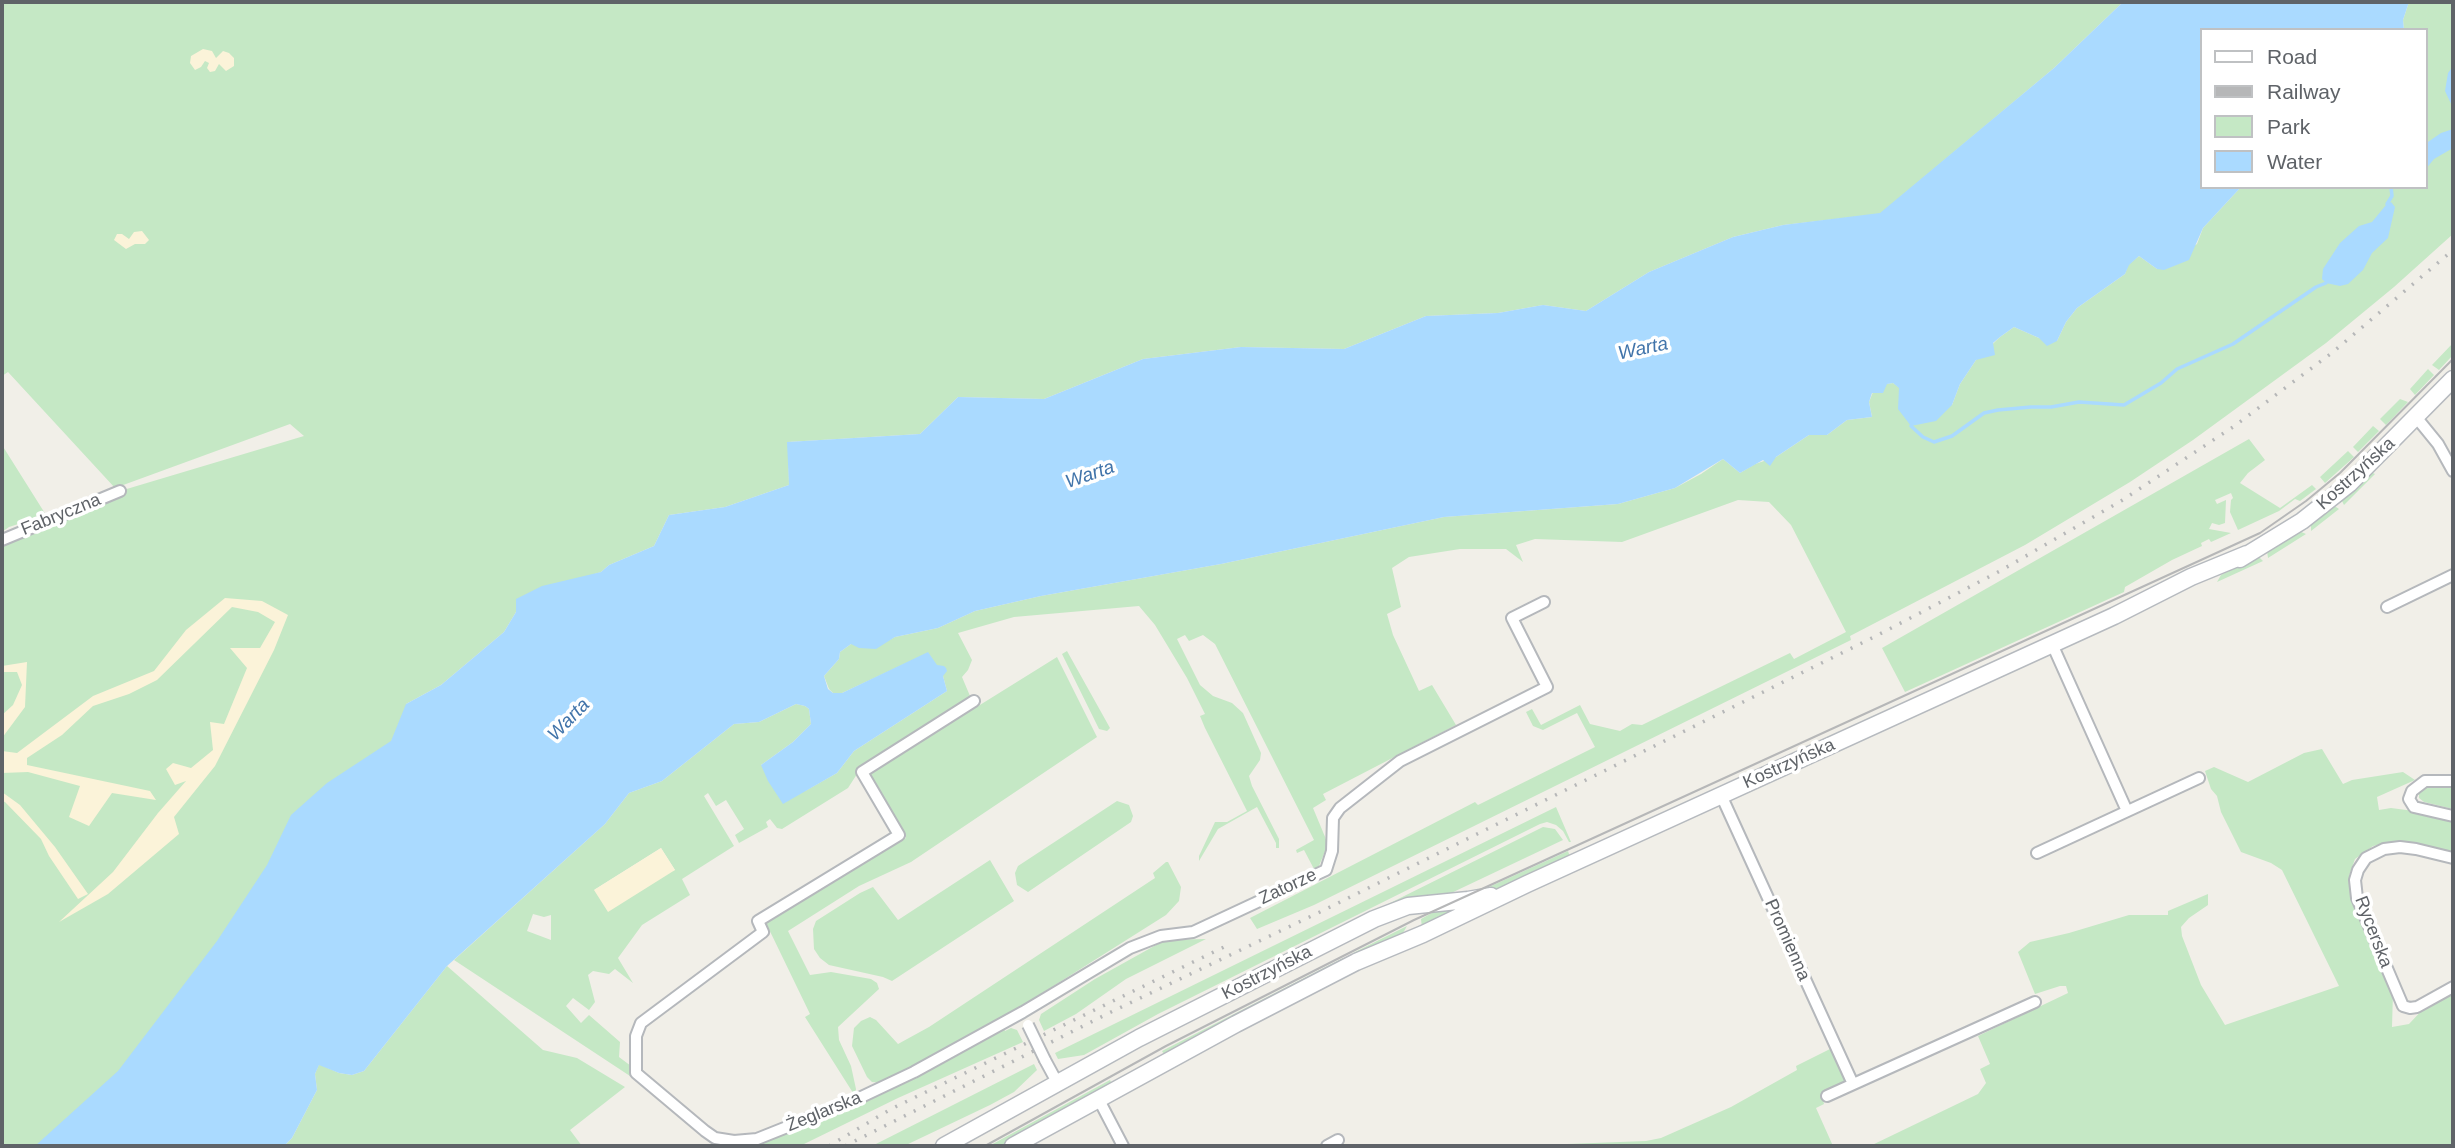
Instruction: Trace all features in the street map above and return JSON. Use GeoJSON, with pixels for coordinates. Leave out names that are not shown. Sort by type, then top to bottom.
{"type":"FeatureCollection","features":[{"type":"Feature","properties":{"kind":"main road","name":"Kostrzyńska"},"geometry":{"type":"LineString","coordinates":[[1013,1146],[1267,1007],[1382,950],[1423,934],[2117,615],[2185,580],[2248,554],[2334,497],[2453,379]]}},
{"type":"Feature","properties":{"kind":"main road","name":"Kostrzyńska"},"geometry":{"type":"LineString","coordinates":[[944,1146],[1150,1032],[1374,919],[1408,906],[1483,898],[1527,884]]}},
{"type":"Feature","properties":{"kind":"main road"},"geometry":{"type":"LineString","coordinates":[[1374,919],[1402,912],[1410,915],[1414,922],[1414,929],[1409,934],[1382,950]]}},
{"type":"Feature","properties":{"kind":"street"},"geometry":{"type":"LineString","coordinates":[[2416,417],[2438,444],[2453,471]]}},
{"type":"Feature","properties":{"kind":"street","name":"Fabryczna"},"geometry":{"type":"LineString","coordinates":[[2,540],[120,491]]}},
{"type":"Feature","properties":{"kind":"street"},"geometry":{"type":"LineString","coordinates":[[2387,607],[2453,575]]}},
{"type":"Feature","properties":{"kind":"street","name":"Zatorze"},"geometry":{"type":"LineString","coordinates":[[1023,1012],[1130,948],[1161,936],[1193,932],[1326,870],[1332,851],[1333,818],[1340,808],[1400,761],[1546,687],[1513,618],[1544,602]]}},
{"type":"Feature","properties":{"kind":"street"},"geometry":{"type":"LineString","coordinates":[[2052,644],[2127,811]]}},
{"type":"Feature","properties":{"kind":"street","name":"Żeglarska"},"geometry":{"type":"LineString","coordinates":[[974,701],[862,772],[899,835],[758,920],[763,932],[640,1023],[636,1036],[636,1073],[715,1138],[734,1141],[757,1139],[896,1082],[1023,1012]]}},
{"type":"Feature","properties":{"kind":"street"},"geometry":{"type":"LineString","coordinates":[[2038,853],[2199,778]]}},
{"type":"Feature","properties":{"kind":"street"},"geometry":{"type":"LineString","coordinates":[[2453,780],[2425,781],[2412,791],[2409,799],[2414,807],[2453,816]]}},
{"type":"Feature","properties":{"kind":"street","name":"Promienna"},"geometry":{"type":"LineString","coordinates":[[1721,795],[1853,1084]]}},
{"type":"Feature","properties":{"kind":"street","name":"Rycerska"},"geometry":{"type":"LineString","coordinates":[[2453,858],[2416,849],[2384,849],[2366,858],[2355,880],[2357,898],[2403,1006],[2417,1007],[2453,987]]}},
{"type":"Feature","properties":{"kind":"street"},"geometry":{"type":"LineString","coordinates":[[1827,1096],[2035,1002]]}},
{"type":"Feature","properties":{"kind":"street"},"geometry":{"type":"LineString","coordinates":[[1023,1012],[1058,1084]]}},
{"type":"Feature","properties":{"kind":"street"},"geometry":{"type":"LineString","coordinates":[[1099,1100],[1124,1146]]}},
{"type":"Feature","properties":{"kind":"street"},"geometry":{"type":"LineString","coordinates":[[1327,1146],[1338,1140]]}},
{"type":"Feature","properties":{"kind":"green space"},"geometry":{"type":"Polygon","coordinates":[[[2,2],[2123,2],[2054,68],[1880,214],[1783,225],[1733,237],[1649,272],[1586,311],[1543,305],[1498,313],[1426,316],[1344,349],[1241,347],[1143,359],[1044,399],[958,397],[920,434],[788,442],[789,485],[725,507],[669,515],[654,546],[609,565],[601,572],[577,580],[516,612],[504,632],[441,685],[406,704],[412,720],[61,1146],[2,1146],[2,540],[120,491],[304,436],[290,424],[115,488],[8,372],[2,376],[2,2]]]}},
{"type":"Feature","properties":{"kind":"green space"},"geometry":{"type":"Polygon","coordinates":[[[2409,2],[2453,2],[2453,234],[2326,343],[2193,440],[2130,482],[2025,545],[1850,636],[1851,640],[1314,905],[1257,929],[1250,918],[1475,802],[1478,805],[1595,747],[1577,713],[1543,730],[1533,726],[1526,712],[1532,709],[1541,725],[1580,705],[1590,724],[1620,731],[1632,724],[1642,725],[1790,653],[1794,659],[1846,632],[1791,525],[1769,502],[1738,500],[1622,542],[1535,539],[1516,545],[1523,562],[1506,549],[1460,549],[1409,557],[1392,568],[1401,607],[1387,614],[1393,635],[1419,691],[1432,685],[1456,725],[1323,794],[1326,800],[1313,808],[1328,844],[1319,866],[1314,869],[1304,850],[1297,853],[1296,850],[1314,840],[1215,644],[1203,635],[1189,641],[1185,635],[1177,639],[1200,685],[1213,696],[1232,703],[1243,713],[1261,753],[1260,760],[1249,776],[1279,839],[1279,848],[1276,848],[1276,843],[1257,807],[1218,829],[1199,861],[1215,822],[1227,822],[1247,811],[1205,728],[1200,716],[1205,714],[1155,625],[1139,606],[1014,617],[958,633],[972,660],[962,677],[970,696],[969,702],[859,771],[848,788],[782,829],[777,828],[770,819],[766,822],[768,827],[739,843],[735,835],[744,829],[726,800],[716,806],[708,793],[704,796],[734,846],[682,879],[690,895],[642,925],[618,958],[633,983],[615,969],[609,974],[593,971],[588,975],[595,1002],[589,1010],[573,998],[566,1006],[581,1023],[589,1015],[620,1042],[619,1057],[631,1066],[630,1076],[454,960],[605,824],[629,793],[662,781],[734,724],[759,722],[796,704],[809,709],[811,724],[793,742],[761,765],[805,791],[837,773],[854,751],[947,691],[943,676],[928,653],[842,693],[833,693],[824,676],[839,659],[840,652],[851,644],[881,644],[895,637],[938,628],[975,611],[1041,596],[1221,564],[1444,517],[1618,504],[1675,488],[1723,459],[1740,473],[1755,464],[1776,457],[1809,435],[1827,435],[1847,420],[1872,417],[1869,402],[1873,392],[1886,384],[1893,383],[1899,387],[1899,409],[1952,405],[1960,384],[1976,360],[2000,337],[2014,327],[2039,338],[2057,341],[2066,322],[2077,308],[2125,274],[2128,265],[2139,256],[2157,269],[2197,244],[2203,228],[2239,189],[2427,189],[2427,28],[2404,28],[2403,20],[2409,2]],[[661,848],[594,890],[675,870],[661,848]],[[533,914],[527,931],[551,940],[551,915],[544,917],[533,914]]]}},
{"type":"Feature","properties":{"kind":"green space"},"geometry":{"type":"Polygon","coordinates":[[[2453,343],[2453,355],[2439,370],[2432,365],[2453,343]]]}},
{"type":"Feature","properties":{"kind":"green space"},"geometry":{"type":"Polygon","coordinates":[[[2428,369],[2434,375],[2415,395],[2410,389],[2428,369]]]}},
{"type":"Feature","properties":{"kind":"green space"},"geometry":{"type":"Polygon","coordinates":[[[2400,399],[2408,402],[2386,425],[2380,419],[2400,399]]]}},
{"type":"Feature","properties":{"kind":"green space"},"geometry":{"type":"Polygon","coordinates":[[[2373,426],[2379,431],[2358,452],[2353,447],[2373,426]]]}},
{"type":"Feature","properties":{"kind":"green space"},"geometry":{"type":"Polygon","coordinates":[[[2249,439],[2265,460],[2240,483],[2280,508],[2312,485],[2316,489],[2300,501],[2295,499],[2279,511],[2238,530],[2230,512],[2233,498],[2231,493],[2215,500],[2217,504],[2226,500],[2225,523],[2212,523],[2209,529],[2231,533],[2211,542],[2209,539],[2201,543],[2202,546],[2125,587],[2124,592],[1905,692],[1882,648],[2249,439]]]}},
{"type":"Feature","properties":{"kind":"green space"},"geometry":{"type":"Polygon","coordinates":[[[2,445],[46,515],[9,527],[2,532],[2,445]]]}},
{"type":"Feature","properties":{"kind":"green space"},"geometry":{"type":"Polygon","coordinates":[[[2348,451],[2354,457],[2325,483],[2320,477],[2348,451]]]}},
{"type":"Feature","properties":{"kind":"green space"},"geometry":{"type":"Polygon","coordinates":[[[2371,472],[2375,474],[2344,505],[2341,499],[2371,472]]]}},
{"type":"Feature","properties":{"kind":"green space"},"geometry":{"type":"Polygon","coordinates":[[[2333,505],[2339,509],[2311,531],[2311,522],[2333,505]]]}},
{"type":"Feature","properties":{"kind":"green space"},"geometry":{"type":"Polygon","coordinates":[[[2299,531],[2306,534],[2268,558],[2267,551],[2299,531]]]}},
{"type":"Feature","properties":{"kind":"green space"},"geometry":{"type":"Polygon","coordinates":[[[2258,556],[2263,561],[2217,582],[2221,575],[2258,556]]]}},
{"type":"Feature","properties":{"kind":"green space"},"geometry":{"type":"Polygon","coordinates":[[[1067,651],[1110,728],[1107,731],[1099,729],[1062,654],[1067,651]]]}},
{"type":"Feature","properties":{"kind":"green space"},"geometry":{"type":"Polygon","coordinates":[[[1057,657],[1097,737],[911,862],[859,886],[788,931],[810,975],[831,972],[871,979],[877,983],[879,989],[838,1027],[839,1040],[851,1066],[855,1096],[805,1017],[810,1014],[765,921],[906,838],[869,774],[1057,657]]]}},
{"type":"Feature","properties":{"kind":"green space"},"geometry":{"type":"Polygon","coordinates":[[[2322,749],[2343,784],[2352,780],[2403,772],[2415,780],[2377,797],[2379,810],[2391,808],[2414,811],[2453,821],[2453,853],[2388,843],[2373,846],[2355,859],[2349,876],[2358,914],[2393,992],[2392,1027],[2409,1024],[2426,1006],[2453,990],[2453,1146],[1870,1146],[1978,1094],[1986,1083],[1980,1069],[1990,1064],[1978,1036],[2068,993],[2066,986],[2060,986],[2035,994],[2018,952],[2030,942],[2129,915],[2168,915],[2168,911],[2208,894],[2208,905],[2181,927],[2182,936],[2201,985],[2225,1025],[2339,986],[2282,870],[2241,852],[2205,771],[2214,767],[2248,782],[2304,753],[2322,749]]]}},
{"type":"Feature","properties":{"kind":"green space"},"geometry":{"type":"Polygon","coordinates":[[[2426,786],[2453,786],[2453,809],[2424,802],[2419,798],[2419,791],[2426,786]]]}},
{"type":"Feature","properties":{"kind":"green space"},"geometry":{"type":"Polygon","coordinates":[[[1117,801],[1129,805],[1133,816],[1131,822],[1028,892],[1017,885],[1015,873],[1018,866],[1117,801]]]}},
{"type":"Feature","properties":{"kind":"green space"},"geometry":{"type":"Polygon","coordinates":[[[1556,807],[1571,842],[1556,825],[1547,822],[1540,824],[1158,1014],[1084,1055],[1058,1059],[1055,1053],[1556,807]]]}},
{"type":"Feature","properties":{"kind":"green space"},"geometry":{"type":"Polygon","coordinates":[[[1543,827],[1555,829],[1563,840],[1447,895],[1376,910],[1543,827]]]}},
{"type":"Feature","properties":{"kind":"green space"},"geometry":{"type":"Polygon","coordinates":[[[1568,851],[1570,857],[1498,889],[1469,896],[1568,851]]]}},
{"type":"Feature","properties":{"kind":"green space"},"geometry":{"type":"Polygon","coordinates":[[[990,860],[1014,901],[892,981],[829,965],[814,949],[813,929],[816,921],[860,893],[873,887],[898,920],[990,860]]]}},
{"type":"Feature","properties":{"kind":"green space"},"geometry":{"type":"Polygon","coordinates":[[[1166,862],[1181,887],[1179,901],[1166,915],[1017,1009],[893,1078],[882,1083],[872,1082],[867,1077],[852,1046],[854,1028],[861,1021],[870,1017],[876,1020],[898,1044],[929,1027],[1155,878],[1153,873],[1166,862]]]}},
{"type":"Feature","properties":{"kind":"green space"},"geometry":{"type":"Polygon","coordinates":[[[1471,905],[1422,928],[1421,919],[1437,910],[1471,905]]]}},
{"type":"Feature","properties":{"kind":"green space"},"geometry":{"type":"Polygon","coordinates":[[[1407,926],[1403,933],[1354,956],[1353,953],[1407,926]]]}},
{"type":"Feature","properties":{"kind":"green space"},"geometry":{"type":"Polygon","coordinates":[[[1206,939],[1126,979],[1076,1014],[1044,1031],[1039,1020],[1041,1014],[1095,979],[1165,940],[1206,939]]]}},
{"type":"Feature","properties":{"kind":"green space"},"geometry":{"type":"Polygon","coordinates":[[[1343,958],[1344,960],[1188,1043],[1186,1041],[1186,1045],[1165,1056],[1162,1051],[1343,958]]]}},
{"type":"Feature","properties":{"kind":"green space"},"geometry":{"type":"Polygon","coordinates":[[[447,966],[543,1050],[577,1058],[625,1087],[570,1130],[582,1146],[284,1146],[292,1138],[317,1090],[315,1074],[319,1064],[339,1073],[352,1075],[364,1071],[447,966]]]}},
{"type":"Feature","properties":{"kind":"green space"},"geometry":{"type":"Polygon","coordinates":[[[1004,1028],[1005,1031],[1011,1028],[1017,1030],[1023,1042],[800,1146],[747,1146],[900,1084],[1004,1028]]]}},
{"type":"Feature","properties":{"kind":"green space"},"geometry":{"type":"Polygon","coordinates":[[[1830,1049],[1847,1084],[1822,1095],[1824,1104],[1816,1108],[1833,1146],[1515,1146],[1646,1141],[1661,1138],[1731,1107],[1797,1070],[1796,1066],[1830,1049]]]}},
{"type":"Feature","properties":{"kind":"green space"},"geometry":{"type":"Polygon","coordinates":[[[1034,1064],[1037,1070],[1014,1092],[990,1105],[904,1146],[872,1146],[1034,1064]]]}},
{"type":"Feature","properties":{"kind":"green space"},"geometry":{"type":"Polygon","coordinates":[[[1110,1080],[1112,1084],[1000,1146],[989,1146],[1110,1080]]]}},
{"type":"Feature","properties":{"kind":"sand"},"geometry":{"type":"Polygon","coordinates":[[[203,49],[212,51],[216,58],[223,51],[229,53],[234,58],[234,66],[226,71],[219,64],[215,71],[210,72],[207,68],[209,63],[205,61],[195,70],[190,63],[191,56],[203,49]]]}},
{"type":"Feature","properties":{"kind":"sand"},"geometry":{"type":"Polygon","coordinates":[[[142,231],[149,240],[145,244],[135,244],[126,249],[114,240],[117,234],[129,239],[134,232],[142,231]]]}},
{"type":"Feature","properties":{"kind":"sand"},"geometry":{"type":"Polygon","coordinates":[[[225,598],[262,601],[288,615],[274,650],[215,766],[174,817],[179,834],[108,894],[59,922],[113,872],[186,781],[175,785],[166,769],[173,763],[191,768],[213,750],[210,722],[224,724],[247,668],[230,648],[260,648],[275,622],[258,612],[232,607],[157,680],[129,694],[93,706],[62,735],[27,758],[27,765],[150,791],[156,800],[112,793],[89,826],[69,817],[80,786],[28,772],[2,773],[2,751],[17,753],[93,696],[154,671],[186,630],[225,598]]]}},
{"type":"Feature","properties":{"kind":"sand"},"geometry":{"type":"Polygon","coordinates":[[[27,662],[25,707],[2,738],[2,715],[13,705],[22,685],[17,672],[2,672],[2,666],[27,662]]]}},
{"type":"Feature","properties":{"kind":"sand"},"geometry":{"type":"Polygon","coordinates":[[[2,792],[20,805],[55,847],[88,894],[78,899],[49,856],[41,839],[2,801],[2,792]]]}},
{"type":"Feature","properties":{"kind":"sand"},"geometry":{"type":"Polygon","coordinates":[[[661,848],[675,870],[608,912],[594,890],[661,848]]]}},
{"type":"Feature","properties":{"kind":"water","name":"Warta"},"geometry":{"type":"Polygon","coordinates":[[[2123,2],[2409,2],[2403,20],[2404,28],[2200,28],[2200,189],[2239,189],[2203,228],[2189,260],[2164,270],[2157,269],[2139,256],[2129,265],[2125,274],[2077,308],[2066,322],[2057,341],[2047,346],[2039,338],[2014,327],[2000,337],[1993,343],[1995,355],[1976,360],[1960,384],[1952,405],[1936,421],[1911,426],[1898,409],[1899,388],[1893,383],[1887,384],[1883,393],[1872,393],[1869,402],[1872,417],[1847,420],[1827,435],[1809,435],[1776,457],[1770,466],[1763,460],[1740,473],[1723,459],[1675,488],[1618,504],[1444,517],[1221,564],[1041,596],[975,611],[938,628],[895,637],[876,649],[859,648],[851,644],[840,652],[839,659],[824,676],[828,689],[833,693],[842,693],[928,652],[937,665],[946,668],[943,676],[947,691],[854,751],[837,773],[783,804],[761,765],[793,742],[811,724],[809,709],[796,704],[759,722],[734,724],[662,781],[629,793],[605,824],[447,966],[364,1071],[352,1075],[319,1065],[315,1074],[317,1090],[292,1138],[284,1146],[35,1146],[118,1071],[217,941],[267,865],[291,815],[327,783],[391,741],[406,704],[441,685],[504,632],[516,612],[516,599],[542,586],[601,572],[609,565],[654,546],[669,515],[725,507],[789,485],[787,442],[920,434],[958,397],[1044,399],[1143,359],[1241,347],[1344,349],[1426,316],[1498,313],[1543,305],[1586,311],[1649,272],[1733,237],[1783,225],[1880,213],[2054,68],[2123,2]]]}},
{"type":"Feature","properties":{"kind":"water"},"geometry":{"type":"Polygon","coordinates":[[[2453,66],[2453,108],[2445,91],[2448,73],[2453,66]]]}},
{"type":"Feature","properties":{"kind":"water"},"geometry":{"type":"Polygon","coordinates":[[[2453,129],[2453,148],[2434,159],[2427,168],[2427,143],[2453,129]]]}},
{"type":"Feature","properties":{"kind":"water"},"geometry":{"type":"Polygon","coordinates":[[[2391,202],[2395,207],[2388,238],[2372,253],[2363,270],[2348,284],[2340,286],[2326,283],[2322,279],[2323,269],[2340,243],[2359,226],[2372,222],[2391,202]]]}},
{"type":"Feature","properties":{"kind":"waterway"},"geometry":{"type":"LineString","coordinates":[[2387,204],[2392,196],[2391,189]]}},
{"type":"Feature","properties":{"kind":"waterway"},"geometry":{"type":"LineString","coordinates":[[1911,426],[1923,437],[1934,442],[1952,436],[1984,413],[1998,410],[2051,407],[2079,402],[2124,405],[2161,383],[2177,369],[2233,344],[2316,287],[2326,283]]}},
{"type":"Feature","properties":{"kind":"tram line"},"geometry":{"type":"LineString","coordinates":[[985,1146],[1166,1046],[1414,920],[2260,533],[2340,473],[2453,359]]}},
{"type":"Feature","properties":{"kind":"railway"},"geometry":{"type":"LineString","coordinates":[[845,1146],[1109,1013],[1322,911],[1876,636],[2000,571],[2121,501],[2233,427],[2333,352],[2453,250]]}},
{"type":"Feature","properties":{"kind":"railway"},"geometry":{"type":"LineString","coordinates":[[829,1146],[891,1109],[1224,947]]}}]}
